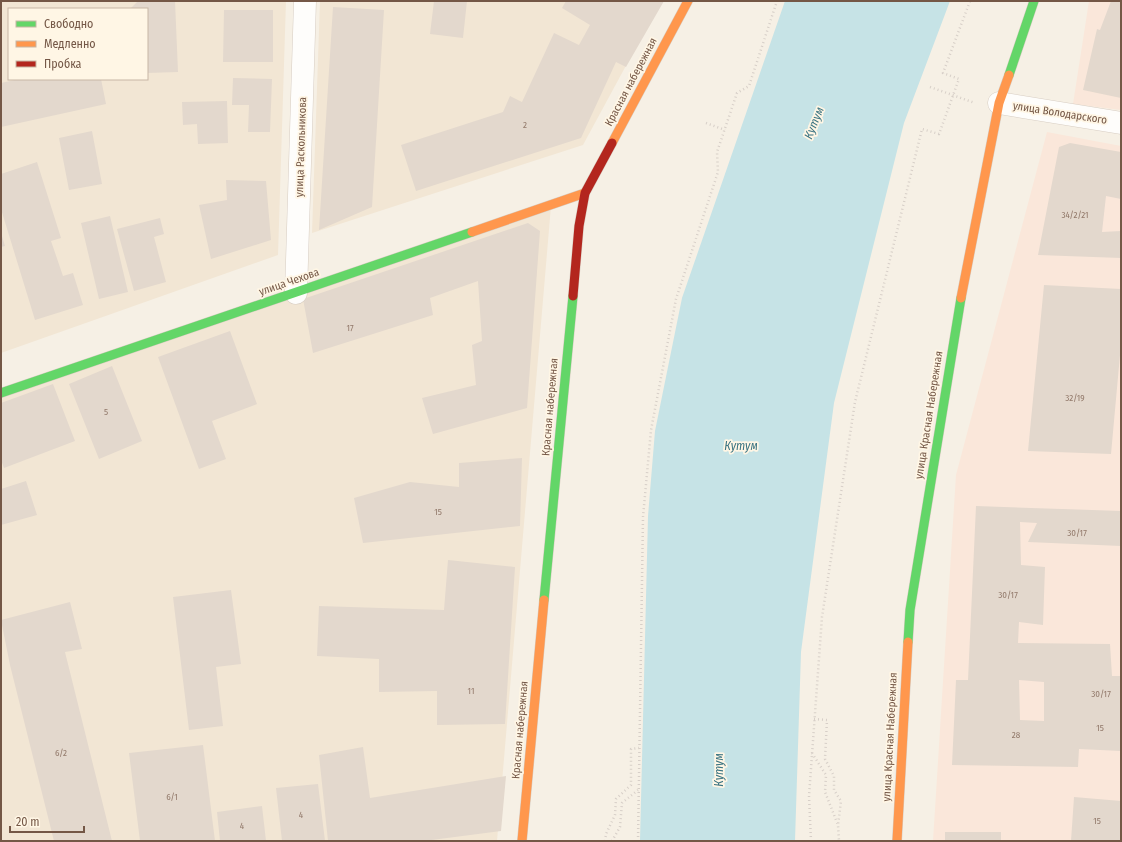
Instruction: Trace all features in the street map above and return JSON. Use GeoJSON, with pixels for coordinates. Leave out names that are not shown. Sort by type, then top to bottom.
{"type":"FeatureCollection","features":[{"type":"Feature","properties":{"kind":"street","name":"улица Раскольникова"},"geometry":{"type":"LineString","coordinates":[[296,293],[305,1]]}},
{"type":"Feature","properties":{"kind":"street","name":"Красная набережная"},"geometry":{"type":"LineString","coordinates":[[522,841],[579,226],[585,193],[688,1]]}},
{"type":"Feature","properties":{"kind":"street","name":"улица Красная Набережная"},"geometry":{"type":"LineString","coordinates":[[897,841],[910,610],[990,104],[1034,1]]}},
{"type":"Feature","properties":{"kind":"street","name":"улица Володарского"},"geometry":{"type":"LineString","coordinates":[[990,104],[1121,122]]}},
{"type":"Feature","properties":{"kind":"street","name":"улица Чехова"},"geometry":{"type":"LineString","coordinates":[[1,392],[296,293],[585,193]]}},
{"type":"Feature","properties":{"kind":"path"},"geometry":{"type":"LineString","coordinates":[[638,841],[642,516],[651,430],[676,299],[718,172],[717,152],[737,93],[749,86],[777,1]]}},
{"type":"Feature","properties":{"kind":"path"},"geometry":{"type":"LineString","coordinates":[[812,841],[809,796],[822,616],[855,402],[922,129],[939,134],[959,79],[943,73],[970,1]]}},
{"type":"Feature","properties":{"kind":"path"},"geometry":{"type":"LineString","coordinates":[[930,87],[953,96],[990,104]]}},
{"type":"Feature","properties":{"kind":"path"},"geometry":{"type":"LineString","coordinates":[[706,124],[725,130]]}},
{"type":"Feature","properties":{"kind":"path"},"geometry":{"type":"LineString","coordinates":[[814,719],[827,720],[825,759],[834,776],[834,790],[841,800],[838,825],[839,841]]}},
{"type":"Feature","properties":{"kind":"path"},"geometry":{"type":"LineString","coordinates":[[605,841],[606,834],[615,815],[616,799],[631,785],[631,749],[639,748]]}},
{"type":"Feature","properties":{"kind":"path"},"geometry":{"type":"LineString","coordinates":[[812,753],[826,775],[825,792],[838,825]]}},
{"type":"Feature","properties":{"kind":"path"},"geometry":{"type":"LineString","coordinates":[[612,841],[620,827],[622,803],[638,790]]}},
{"type":"Feature","properties":{"kind":"shaded area"},"geometry":{"type":"Polygon","coordinates":[[[1,1],[286,1],[278,255],[1,353],[1,1]]]}},
{"type":"Feature","properties":{"kind":"shaded area"},"geometry":{"type":"Polygon","coordinates":[[[320,1],[661,1],[583,145],[312,233],[320,1]]]}},
{"type":"Feature","properties":{"kind":"shaded area"},"geometry":{"type":"Polygon","coordinates":[[[1089,1],[1121,1],[1121,110],[1073,104],[1089,1]]]}},
{"type":"Feature","properties":{"kind":"shaded area"},"geometry":{"type":"Polygon","coordinates":[[[1047,132],[1121,146],[1121,841],[933,841],[956,475],[1047,132]]]}},
{"type":"Feature","properties":{"kind":"shaded area"},"geometry":{"type":"Polygon","coordinates":[[[551,206],[497,841],[1,841],[1,397],[551,206]]]}},
{"type":"Feature","properties":{"kind":"water","name":"Кутум"},"geometry":{"type":"Polygon","coordinates":[[[785,1],[950,1],[904,123],[834,403],[801,652],[795,841],[640,841],[648,516],[655,431],[682,298],[785,1]]]}},
{"type":"Feature","properties":{"kind":"building"},"geometry":{"type":"Polygon","coordinates":[[[138,1],[175,1],[178,72],[148,73],[148,8],[131,8],[138,1]]]}},
{"type":"Feature","properties":{"kind":"building"},"geometry":{"type":"Polygon","coordinates":[[[434,1],[467,1],[463,38],[430,34],[434,1]]]}},
{"type":"Feature","properties":{"kind":"building"},"geometry":{"type":"Polygon","coordinates":[[[566,1],[664,1],[626,67],[616,62],[581,138],[416,191],[401,145],[503,112],[510,96],[522,102],[554,33],[579,45],[590,25],[562,8],[566,1]]]}},
{"type":"Feature","properties":{"kind":"building"},"geometry":{"type":"Polygon","coordinates":[[[1111,1],[1121,1],[1121,98],[1083,90],[1097,29],[1100,30],[1111,1]]]}},
{"type":"Feature","properties":{"kind":"building"},"geometry":{"type":"Polygon","coordinates":[[[333,7],[384,10],[372,207],[319,230],[333,7]]]}},
{"type":"Feature","properties":{"kind":"building"},"geometry":{"type":"Polygon","coordinates":[[[224,10],[273,10],[273,62],[223,62],[224,10]]]}},
{"type":"Feature","properties":{"kind":"building"},"geometry":{"type":"Polygon","coordinates":[[[233,78],[272,79],[270,132],[248,132],[249,105],[232,105],[233,78]]]}},
{"type":"Feature","properties":{"kind":"building"},"geometry":{"type":"Polygon","coordinates":[[[14,80],[101,80],[106,104],[1,127],[1,83],[14,80]]]}},
{"type":"Feature","properties":{"kind":"building"},"geometry":{"type":"Polygon","coordinates":[[[227,101],[228,143],[198,144],[197,124],[183,125],[182,102],[227,101]]]}},
{"type":"Feature","properties":{"kind":"building"},"geometry":{"type":"Polygon","coordinates":[[[92,131],[102,184],[69,190],[59,138],[92,131]]]}},
{"type":"Feature","properties":{"kind":"building"},"geometry":{"type":"Polygon","coordinates":[[[1070,143],[1121,152],[1121,199],[1106,196],[1102,232],[1121,231],[1121,258],[1038,255],[1059,147],[1070,143]]]}},
{"type":"Feature","properties":{"kind":"building"},"geometry":{"type":"Polygon","coordinates":[[[37,162],[61,238],[51,241],[63,276],[73,273],[83,305],[35,320],[1,209],[1,174],[37,162]]]}},
{"type":"Feature","properties":{"kind":"building"},"geometry":{"type":"Polygon","coordinates":[[[226,180],[266,181],[271,240],[211,259],[199,205],[227,200],[226,180]]]}},
{"type":"Feature","properties":{"kind":"building"},"geometry":{"type":"Polygon","coordinates":[[[110,216],[128,292],[99,299],[81,223],[110,216]]]}},
{"type":"Feature","properties":{"kind":"building"},"geometry":{"type":"Polygon","coordinates":[[[160,218],[164,234],[154,237],[166,282],[134,291],[117,229],[160,218]]]}},
{"type":"Feature","properties":{"kind":"building"},"geometry":{"type":"Polygon","coordinates":[[[528,223],[540,231],[527,408],[433,434],[422,398],[476,385],[472,345],[482,341],[478,281],[430,298],[433,315],[313,353],[303,299],[528,223]]]}},
{"type":"Feature","properties":{"kind":"building"},"geometry":{"type":"Polygon","coordinates":[[[1,233],[5,246],[1,247],[1,233]]]}},
{"type":"Feature","properties":{"kind":"building"},"geometry":{"type":"Polygon","coordinates":[[[1044,285],[1121,289],[1121,344],[1111,454],[1028,451],[1044,285]]]}},
{"type":"Feature","properties":{"kind":"building"},"geometry":{"type":"Polygon","coordinates":[[[230,331],[257,404],[212,421],[226,459],[199,469],[158,357],[230,331]]]}},
{"type":"Feature","properties":{"kind":"building"},"geometry":{"type":"Polygon","coordinates":[[[112,366],[142,441],[99,459],[69,384],[112,366]]]}},
{"type":"Feature","properties":{"kind":"building"},"geometry":{"type":"Polygon","coordinates":[[[53,384],[75,441],[4,468],[1,460],[1,403],[53,384]]]}},
{"type":"Feature","properties":{"kind":"building"},"geometry":{"type":"Polygon","coordinates":[[[522,458],[520,526],[363,543],[354,498],[410,482],[459,487],[459,463],[522,458]]]}},
{"type":"Feature","properties":{"kind":"building"},"geometry":{"type":"Polygon","coordinates":[[[26,481],[37,515],[1,525],[1,489],[26,481]]]}},
{"type":"Feature","properties":{"kind":"building"},"geometry":{"type":"Polygon","coordinates":[[[976,506],[1121,511],[1121,546],[1028,542],[1037,523],[1020,522],[1021,565],[1045,567],[1043,625],[1019,622],[1018,643],[1110,644],[1112,676],[1121,676],[1121,751],[1079,749],[1078,767],[952,765],[956,680],[968,680],[976,506]],[[1019,680],[1020,720],[1044,721],[1044,682],[1019,680]]]}},
{"type":"Feature","properties":{"kind":"building"},"geometry":{"type":"Polygon","coordinates":[[[448,560],[515,567],[505,724],[437,725],[437,691],[379,692],[379,659],[317,656],[319,606],[444,610],[448,560]]]}},
{"type":"Feature","properties":{"kind":"building"},"geometry":{"type":"Polygon","coordinates":[[[231,590],[241,664],[216,667],[223,726],[189,730],[173,597],[231,590]]]}},
{"type":"Feature","properties":{"kind":"building"},"geometry":{"type":"Polygon","coordinates":[[[70,602],[82,649],[65,652],[112,841],[54,841],[10,665],[1,620],[70,602]]]}},
{"type":"Feature","properties":{"kind":"building"},"geometry":{"type":"Polygon","coordinates":[[[203,745],[215,841],[140,841],[129,753],[203,745]]]}},
{"type":"Feature","properties":{"kind":"building"},"geometry":{"type":"Polygon","coordinates":[[[363,747],[370,798],[506,776],[501,831],[424,841],[328,841],[319,755],[363,747]]]}},
{"type":"Feature","properties":{"kind":"building"},"geometry":{"type":"Polygon","coordinates":[[[318,784],[325,841],[282,841],[276,788],[318,784]]]}},
{"type":"Feature","properties":{"kind":"building"},"geometry":{"type":"Polygon","coordinates":[[[1074,797],[1121,801],[1121,841],[1071,841],[1074,797]]]}},
{"type":"Feature","properties":{"kind":"building"},"geometry":{"type":"Polygon","coordinates":[[[262,806],[266,841],[220,841],[217,812],[262,806]]]}},
{"type":"Feature","properties":{"kind":"building"},"geometry":{"type":"Polygon","coordinates":[[[945,832],[1001,832],[1001,841],[945,841],[945,832]]]}},
{"type":"Feature","properties":{"kind":"traffic: fast"},"geometry":{"type":"LineString","coordinates":[[1009,75],[1034,1]]}},
{"type":"Feature","properties":{"kind":"traffic: fast"},"geometry":{"type":"LineString","coordinates":[[1,393],[472,232]]}},
{"type":"Feature","properties":{"kind":"traffic: fast"},"geometry":{"type":"LineString","coordinates":[[544,600],[573,296]]}},
{"type":"Feature","properties":{"kind":"traffic: fast"},"geometry":{"type":"LineString","coordinates":[[908,642],[910,610],[961,298]]}},
{"type":"Feature","properties":{"kind":"traffic: slow"},"geometry":{"type":"LineString","coordinates":[[612,143],[688,1]]}},
{"type":"Feature","properties":{"kind":"traffic: slow"},"geometry":{"type":"LineString","coordinates":[[961,298],[999,103],[1009,75]]}},
{"type":"Feature","properties":{"kind":"traffic: slow"},"geometry":{"type":"LineString","coordinates":[[472,232],[585,193]]}},
{"type":"Feature","properties":{"kind":"traffic: slow"},"geometry":{"type":"LineString","coordinates":[[522,841],[544,600]]}},
{"type":"Feature","properties":{"kind":"traffic: slow"},"geometry":{"type":"LineString","coordinates":[[897,841],[908,642]]}},
{"type":"Feature","properties":{"kind":"traffic: jam"},"geometry":{"type":"LineString","coordinates":[[573,296],[579,226],[585,193],[612,143]]}}]}
